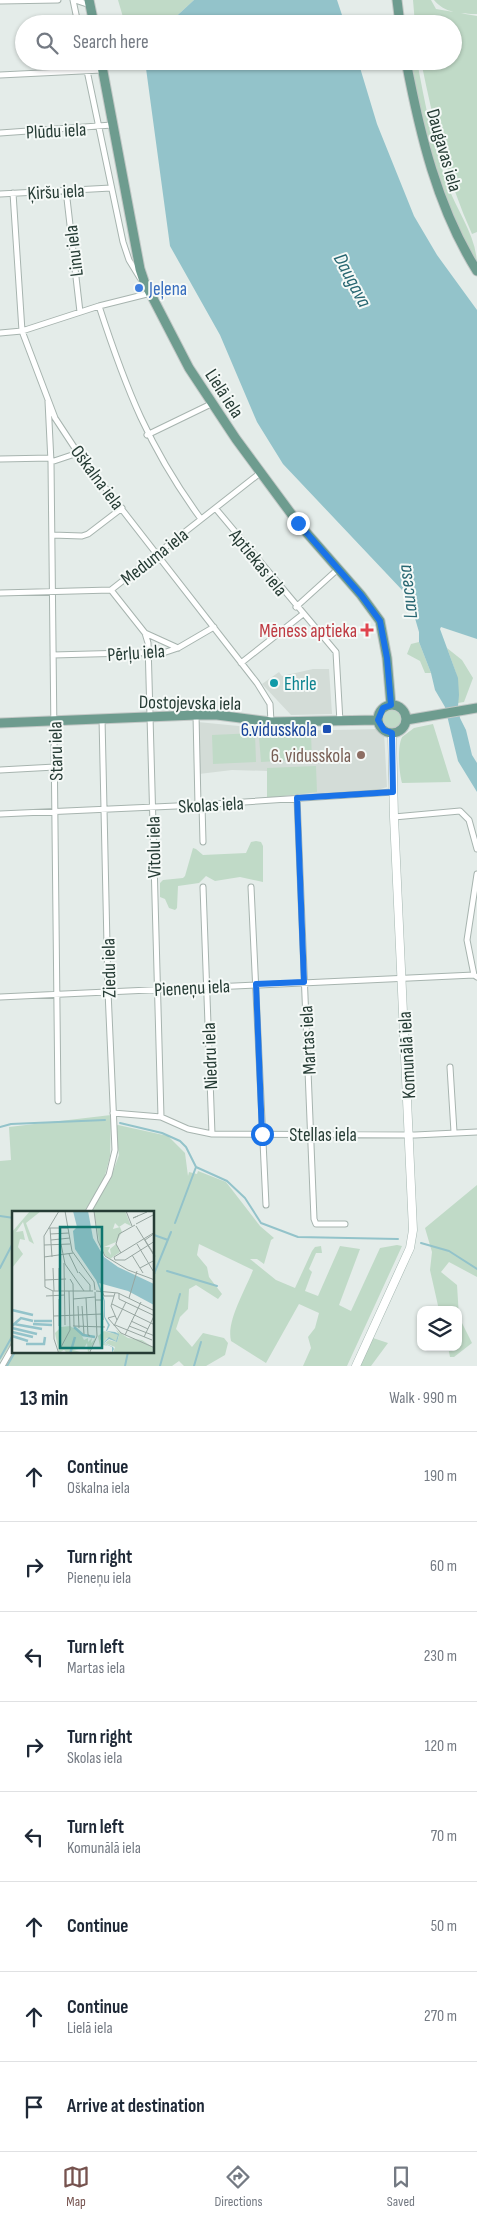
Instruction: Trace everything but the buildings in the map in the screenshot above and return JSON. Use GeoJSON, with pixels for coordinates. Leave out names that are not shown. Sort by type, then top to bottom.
{"type":"FeatureCollection","features":[{"type":"Feature","properties":{"kind":"main road"},"geometry":{"type":"LineString","coordinates":[[397,0],[399,15]]}},
{"type":"Feature","properties":{"kind":"main road","name":"Lielā iela"},"geometry":{"type":"LineString","coordinates":[[102,70],[140,269],[144,281],[189,368],[211,404],[260,473],[380,621],[384,634],[391,705]]}},
{"type":"Feature","properties":{"kind":"main road","name":"Daugavas iela"},"geometry":{"type":"LineString","coordinates":[[408,70],[435,182],[456,232],[477,271]]}},
{"type":"Feature","properties":{"kind":"main road"},"geometry":{"type":"LineString","coordinates":[[391,705],[404,711],[406,720],[403,728],[392,733],[384,730],[378,720],[383,708],[391,705]]}},
{"type":"Feature","properties":{"kind":"main road"},"geometry":{"type":"LineString","coordinates":[[406,720],[472,709]]}},
{"type":"Feature","properties":{"kind":"main road","name":"Dostojevska iela"},"geometry":{"type":"LineString","coordinates":[[0,723],[196,715],[217,715],[271,722],[378,720]]}},
{"type":"Feature","properties":{"kind":"street"},"geometry":{"type":"LineString","coordinates":[[0,2],[58,0]]}},
{"type":"Feature","properties":{"kind":"street"},"geometry":{"type":"LineString","coordinates":[[76,15],[74,0],[90,3]]}},
{"type":"Feature","properties":{"kind":"street"},"geometry":{"type":"LineString","coordinates":[[0,75],[87,71],[122,242],[133,267],[144,281]]}},
{"type":"Feature","properties":{"kind":"street","name":"Plūdu iela"},"geometry":{"type":"LineString","coordinates":[[0,133],[112,126]]}},
{"type":"Feature","properties":{"kind":"street","name":"Ķiršu iela"},"geometry":{"type":"LineString","coordinates":[[0,194],[111,188]]}},
{"type":"Feature","properties":{"kind":"street","name":"Linu iela"},"geometry":{"type":"LineString","coordinates":[[66,190],[80,312]]}},
{"type":"Feature","properties":{"kind":"street","name":"Oškalna iela"},"geometry":{"type":"LineString","coordinates":[[13,193],[22,331],[55,418],[78,453],[242,663],[270,704],[271,722]]}},
{"type":"Feature","properties":{"kind":"street"},"geometry":{"type":"LineString","coordinates":[[0,333],[22,331],[99,306],[150,294]]}},
{"type":"Feature","properties":{"kind":"street"},"geometry":{"type":"LineString","coordinates":[[99,306],[122,378],[148,435],[173,481],[201,519]]}},
{"type":"Feature","properties":{"kind":"street","name":"Staru iela"},"geometry":{"type":"LineString","coordinates":[[48,401],[51,460],[58,1101]]}},
{"type":"Feature","properties":{"kind":"street"},"geometry":{"type":"LineString","coordinates":[[148,435],[211,404]]}},
{"type":"Feature","properties":{"kind":"street"},"geometry":{"type":"LineString","coordinates":[[0,458],[51,460],[78,453]]}},
{"type":"Feature","properties":{"kind":"street","name":"Meduma iela"},"geometry":{"type":"LineString","coordinates":[[0,593],[52,590],[111,590],[260,473]]}},
{"type":"Feature","properties":{"kind":"street"},"geometry":{"type":"LineString","coordinates":[[52,535],[82,536],[88,534],[122,508]]}},
{"type":"Feature","properties":{"kind":"street","name":"Aptiekas iela"},"geometry":{"type":"LineString","coordinates":[[216,509],[296,607],[336,652],[340,722]]}},
{"type":"Feature","properties":{"kind":"street"},"geometry":{"type":"LineString","coordinates":[[296,607],[338,569]]}},
{"type":"Feature","properties":{"kind":"street","name":"Vītolu iela"},"geometry":{"type":"LineString","coordinates":[[111,590],[145,633],[149,653],[149,716],[161,1117]]}},
{"type":"Feature","properties":{"kind":"street"},"geometry":{"type":"LineString","coordinates":[[242,663],[303,614]]}},
{"type":"Feature","properties":{"kind":"street","name":"Pērļu iela"},"geometry":{"type":"LineString","coordinates":[[53,655],[166,652],[178,648],[214,628]]}},
{"type":"Feature","properties":{"kind":"street"},"geometry":{"type":"LineString","coordinates":[[145,633],[178,648]]}},
{"type":"Feature","properties":{"kind":"street"},"geometry":{"type":"LineString","coordinates":[[196,715],[203,842]]}},
{"type":"Feature","properties":{"kind":"street","name":"Ziedu iela"},"geometry":{"type":"LineString","coordinates":[[89,1211],[113,1164],[115,1150],[108,991],[102,718]]}},
{"type":"Feature","properties":{"kind":"street","name":"Komunālā iela"},"geometry":{"type":"LineString","coordinates":[[356,1366],[410,1248],[413,1230],[394,817],[392,733]]}},
{"type":"Feature","properties":{"kind":"street"},"geometry":{"type":"LineString","coordinates":[[0,770],[55,768]]}},
{"type":"Feature","properties":{"kind":"street","name":"Skolas iela"},"geometry":{"type":"LineString","coordinates":[[0,814],[200,805],[393,792]]}},
{"type":"Feature","properties":{"kind":"street","name":"Martas iela"},"geometry":{"type":"LineString","coordinates":[[297,798],[315,1222],[344,1224]]}},
{"type":"Feature","properties":{"kind":"street"},"geometry":{"type":"LineString","coordinates":[[394,817],[460,811],[469,820],[477,849]]}},
{"type":"Feature","properties":{"kind":"street"},"geometry":{"type":"LineString","coordinates":[[475,976],[467,940],[477,874]]}},
{"type":"Feature","properties":{"kind":"street"},"geometry":{"type":"LineString","coordinates":[[251,886],[266,1205]]}},
{"type":"Feature","properties":{"kind":"street","name":"Niedru iela"},"geometry":{"type":"LineString","coordinates":[[204,887],[212,1134]]}},
{"type":"Feature","properties":{"kind":"street","name":"Pieneņu iela"},"geometry":{"type":"LineString","coordinates":[[0,997],[256,984],[475,976]]}},
{"type":"Feature","properties":{"kind":"street"},"geometry":{"type":"LineString","coordinates":[[450,1067],[454,1132]]}},
{"type":"Feature","properties":{"kind":"street","name":"Stellas iela"},"geometry":{"type":"LineString","coordinates":[[113,1113],[161,1117],[188,1129],[212,1134],[410,1135],[477,1132]]}},
{"type":"Feature","properties":{"kind":"street"},"geometry":{"type":"LineString","coordinates":[[2,1366],[12,1348]]}},
{"type":"Feature","properties":{"kind":"shaded area"},"geometry":{"type":"Polygon","coordinates":[[[313,669],[329,669],[332,714],[291,715],[262,684],[279,672],[282,676],[313,669]]]}},
{"type":"Feature","properties":{"kind":"shaded area"},"geometry":{"type":"Polygon","coordinates":[[[198,722],[289,731],[380,729],[384,732],[387,787],[377,790],[269,796],[268,771],[232,770],[199,774],[198,722]]]}},
{"type":"Feature","properties":{"kind":"green space"},"geometry":{"type":"Polygon","coordinates":[[[118,0],[194,0],[178,15],[122,15],[118,0]]]}},
{"type":"Feature","properties":{"kind":"green space"},"geometry":{"type":"Polygon","coordinates":[[[413,0],[431,0],[436,9],[477,16],[477,232],[472,234],[455,192],[442,149],[423,70],[462,70],[462,15],[414,15],[413,0]]]}},
{"type":"Feature","properties":{"kind":"green space"},"geometry":{"type":"Polygon","coordinates":[[[434,0],[477,0],[477,14],[448,10],[434,0]]]}},
{"type":"Feature","properties":{"kind":"green space"},"geometry":{"type":"Polygon","coordinates":[[[411,70],[419,70],[426,109],[438,155],[452,195],[474,244],[477,265],[450,212],[432,161],[411,70]]]}},
{"type":"Feature","properties":{"kind":"green space"},"geometry":{"type":"Polygon","coordinates":[[[419,642],[431,673],[425,673],[420,661],[407,654],[411,644],[419,642]]]}},
{"type":"Feature","properties":{"kind":"green space"},"geometry":{"type":"Polygon","coordinates":[[[447,648],[462,660],[473,678],[464,702],[458,703],[456,673],[447,648]]]}},
{"type":"Feature","properties":{"kind":"green space"},"geometry":{"type":"Polygon","coordinates":[[[388,710],[396,710],[401,715],[399,726],[388,728],[383,723],[383,715],[388,710]]]}},
{"type":"Feature","properties":{"kind":"green space"},"geometry":{"type":"Polygon","coordinates":[[[433,724],[451,782],[402,783],[399,747],[402,737],[414,728],[433,724]]]}},
{"type":"Feature","properties":{"kind":"green space"},"geometry":{"type":"Polygon","coordinates":[[[255,733],[256,762],[213,764],[212,735],[255,733]]]}},
{"type":"Feature","properties":{"kind":"green space"},"geometry":{"type":"Polygon","coordinates":[[[311,734],[312,759],[261,762],[259,737],[311,734]]]}},
{"type":"Feature","properties":{"kind":"green space"},"geometry":{"type":"Polygon","coordinates":[[[316,766],[317,792],[267,798],[267,768],[316,766]]]}},
{"type":"Feature","properties":{"kind":"green space"},"geometry":{"type":"Polygon","coordinates":[[[251,842],[261,842],[263,846],[263,882],[240,877],[215,881],[206,876],[199,883],[178,886],[177,908],[175,910],[169,908],[165,899],[160,897],[160,883],[163,880],[183,878],[185,876],[193,848],[203,855],[246,853],[251,842]]]}},
{"type":"Feature","properties":{"kind":"green space"},"geometry":{"type":"Polygon","coordinates":[[[111,1115],[110,1156],[104,1179],[85,1211],[12,1211],[12,1342],[0,1361],[0,1161],[11,1160],[9,1127],[111,1115]]]}},
{"type":"Feature","properties":{"kind":"green space"},"geometry":{"type":"Polygon","coordinates":[[[118,1125],[168,1136],[185,1153],[188,1176],[189,1172],[197,1174],[198,1171],[226,1182],[260,1226],[274,1238],[271,1240],[264,1264],[257,1259],[250,1259],[276,1280],[295,1288],[315,1247],[321,1246],[322,1253],[316,1253],[309,1269],[312,1272],[305,1291],[318,1296],[340,1246],[360,1249],[339,1305],[351,1311],[380,1248],[402,1246],[347,1366],[303,1366],[311,1348],[308,1337],[315,1328],[319,1313],[299,1304],[266,1363],[231,1341],[231,1324],[253,1270],[199,1244],[197,1255],[207,1267],[209,1277],[222,1294],[218,1299],[196,1285],[189,1289],[188,1309],[180,1317],[176,1329],[192,1347],[203,1333],[224,1338],[228,1343],[225,1355],[206,1366],[184,1366],[179,1361],[172,1366],[4,1366],[12,1352],[12,1354],[155,1354],[155,1211],[91,1211],[110,1180],[119,1155],[115,1126],[118,1125]]]}},
{"type":"Feature","properties":{"kind":"green space"},"geometry":{"type":"Polygon","coordinates":[[[477,1185],[477,1277],[449,1262],[441,1272],[457,1285],[458,1306],[438,1306],[430,1270],[432,1252],[425,1228],[477,1185]]]}},
{"type":"Feature","properties":{"kind":"green space"},"geometry":{"type":"Polygon","coordinates":[[[462,1323],[472,1343],[462,1351],[462,1323]]]}},
{"type":"Feature","properties":{"kind":"green space"},"geometry":{"type":"Polygon","coordinates":[[[373,1338],[388,1343],[371,1366],[360,1366],[373,1338]]]}},
{"type":"Feature","properties":{"kind":"green space"},"geometry":{"type":"Polygon","coordinates":[[[449,1351],[462,1351],[454,1357],[450,1357],[449,1351]]]}},
{"type":"Feature","properties":{"kind":"water"},"geometry":{"type":"Polygon","coordinates":[[[194,0],[337,0],[342,15],[178,15],[194,0]]]}},
{"type":"Feature","properties":{"kind":"water"},"geometry":{"type":"Polygon","coordinates":[[[146,70],[361,70],[377,124],[414,216],[437,255],[477,310],[477,639],[441,627],[440,629],[458,678],[460,718],[466,730],[472,755],[477,763],[477,792],[458,761],[445,707],[435,690],[431,673],[419,642],[419,632],[410,601],[403,591],[283,464],[257,422],[220,335],[170,246],[146,70]]]}},
{"type":"Feature","properties":{"kind":"waterway"},"geometry":{"type":"LineString","coordinates":[[0,1127],[11,1124],[105,1120]]}},
{"type":"Feature","properties":{"kind":"waterway"},"geometry":{"type":"LineString","coordinates":[[120,1123],[162,1133],[180,1141],[186,1147],[196,1167],[227,1181],[245,1198],[261,1223],[298,1237],[398,1239]]}},
{"type":"Feature","properties":{"kind":"waterway"},"geometry":{"type":"LineString","coordinates":[[175,1223],[196,1167]]}},
{"type":"Feature","properties":{"kind":"waterway"},"geometry":{"type":"LineString","coordinates":[[0,1216],[12,1218]]}},
{"type":"Feature","properties":{"kind":"waterway"},"geometry":{"type":"LineString","coordinates":[[155,1272],[171,1232]]}},
{"type":"Feature","properties":{"kind":"waterway"},"geometry":{"type":"LineString","coordinates":[[155,1235],[168,1240]]}},
{"type":"Feature","properties":{"kind":"waterway"},"geometry":{"type":"LineString","coordinates":[[421,1243],[449,1251],[477,1269]]}},
{"type":"Feature","properties":{"kind":"waterway"},"geometry":{"type":"LineString","coordinates":[[0,1268],[12,1245]]}},
{"type":"Feature","properties":{"kind":"waterway"},"geometry":{"type":"LineString","coordinates":[[167,1271],[217,1286]]}},
{"type":"Feature","properties":{"kind":"waterway"},"geometry":{"type":"LineString","coordinates":[[160,1366],[180,1294]]}},
{"type":"Feature","properties":{"kind":"waterway"},"geometry":{"type":"LineString","coordinates":[[0,1358],[12,1337]]}},
{"type":"Feature","properties":{"kind":"waterway"},"geometry":{"type":"LineString","coordinates":[[194,1366],[201,1342]]}},
{"type":"Feature","properties":{"kind":"waterway"},"geometry":{"type":"LineString","coordinates":[[7,1366],[14,1354]]}},
{"type":"Feature","properties":{"kind":"waterway"},"geometry":{"type":"LineString","coordinates":[[125,1366],[128,1354]]}},
{"type":"Feature","properties":{"kind":"place","name":"Jeļena"},"geometry":{"type":"Point","coordinates":[139,288]}},
{"type":"Feature","properties":{"kind":"place","name":"Mēness aptieka"},"geometry":{"type":"Point","coordinates":[367,630]}},
{"type":"Feature","properties":{"kind":"place","name":"Ehrle"},"geometry":{"type":"Point","coordinates":[274,683]}},
{"type":"Feature","properties":{"kind":"place","name":"6.vidusskola"},"geometry":{"type":"Point","coordinates":[327,729]}},
{"type":"Feature","properties":{"kind":"place","name":"6. vidusskola"},"geometry":{"type":"Point","coordinates":[361,755]}},
{"type":"Feature","properties":{"kind":"route"},"geometry":{"type":"LineString","coordinates":[[262,1134],[256,984],[304,982],[297,798],[393,792],[392,733],[384,730],[378,720],[383,708],[391,705],[384,634],[380,621],[361,595],[298,523]]}},
{"type":"Feature","properties":{"kind":"water label","name":"Daugava"},"geometry":{"type":"Point","coordinates":[353,280]}},
{"type":"Feature","properties":{"kind":"water label","name":"Laucesa"},"geometry":{"type":"Point","coordinates":[407,592]}}]}
